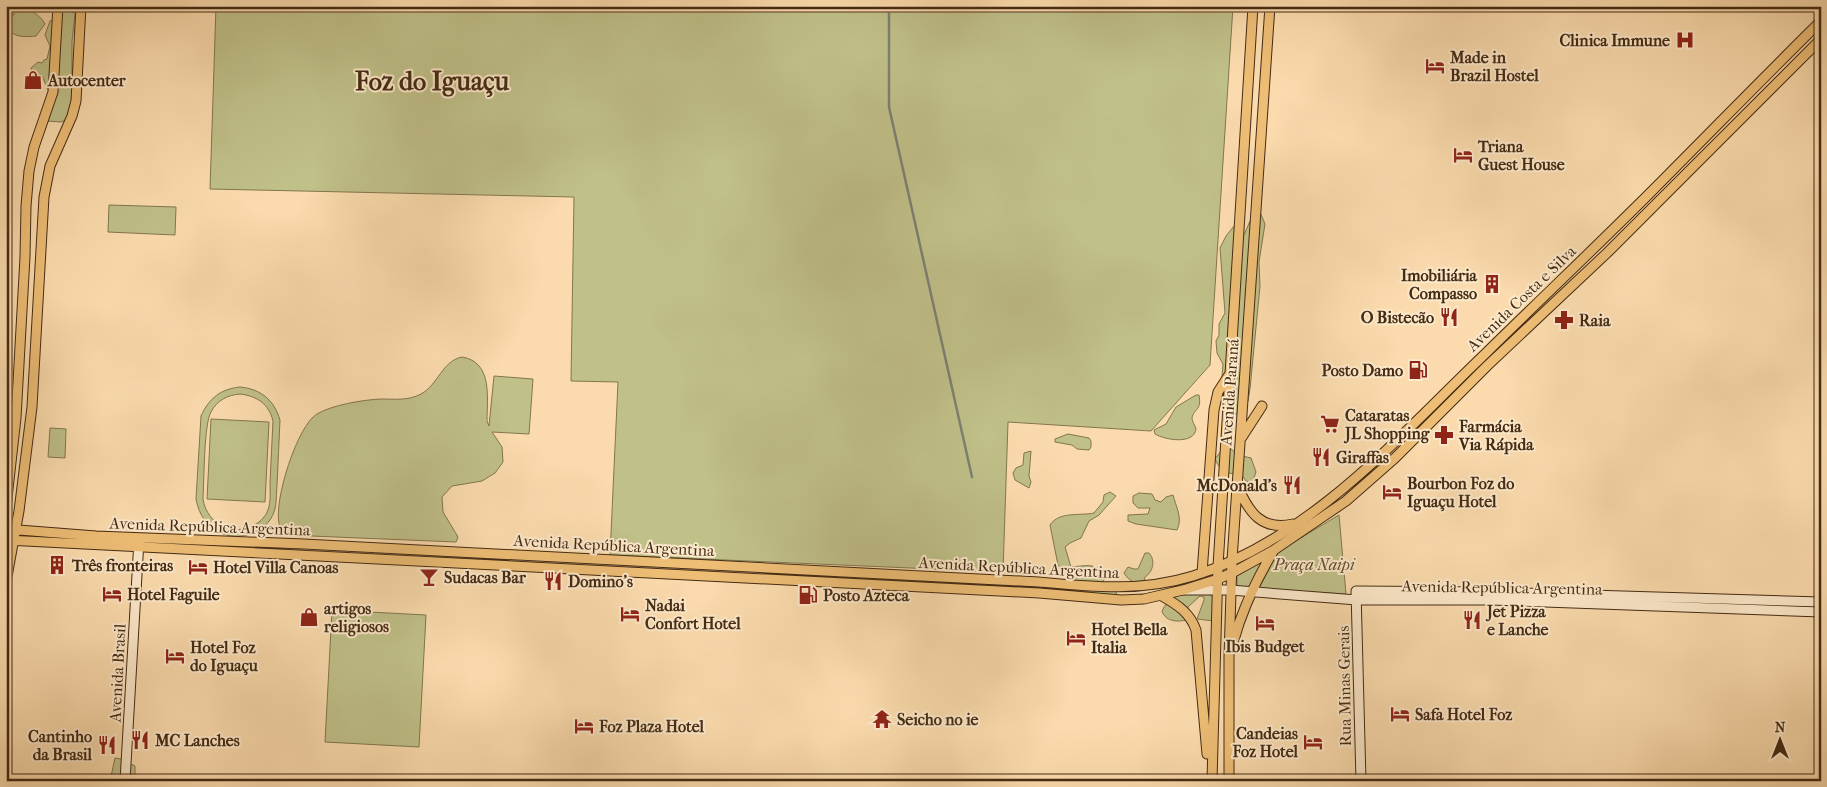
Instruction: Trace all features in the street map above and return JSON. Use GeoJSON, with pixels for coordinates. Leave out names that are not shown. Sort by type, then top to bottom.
{"type":"FeatureCollection","features":[{"type":"Feature","properties":{"kind":"main road"},"geometry":{"type":"LineString","coordinates":[[6,507],[16,418],[29,171],[34,147],[53,92],[58,6]]}},
{"type":"Feature","properties":{"kind":"main road"},"geometry":{"type":"LineString","coordinates":[[6,582],[10,541],[16,531],[32,407],[45,191],[50,166],[72,116],[76,100],[81,8],[69,6]]}},
{"type":"Feature","properties":{"kind":"main road","name":"Avenida Paraná"},"geometry":{"type":"LineString","coordinates":[[1212,779],[1218,566],[1253,6]]}},
{"type":"Feature","properties":{"kind":"main road","name":"Avenida Paraná"},"geometry":{"type":"LineString","coordinates":[[1229,781],[1230,590],[1270,6]]}},
{"type":"Feature","properties":{"kind":"main road","name":"Avenida Costa e Silva"},"geometry":{"type":"LineString","coordinates":[[1218,566],[1257,548],[1296,523],[1323,504],[1386,451],[1652,192],[1821,21]]}},
{"type":"Feature","properties":{"kind":"main road","name":"Avenida Costa e Silva"},"geometry":{"type":"LineString","coordinates":[[1218,580],[1274,550],[1346,502],[1396,458],[1487,366],[1608,252],[1821,39]]}},
{"type":"Feature","properties":{"kind":"main road"},"geometry":{"type":"LineString","coordinates":[[1202,573],[1214,410],[1218,392],[1229,375]]}},
{"type":"Feature","properties":{"kind":"main road"},"geometry":{"type":"LineString","coordinates":[[1240,439],[1262,406]]}},
{"type":"Feature","properties":{"kind":"main road"},"geometry":{"type":"LineString","coordinates":[[1237,486],[1248,509],[1259,519],[1278,526],[1296,523]]}},
{"type":"Feature","properties":{"kind":"main road","name":"Avenida República Argentina"},"geometry":{"type":"LineString","coordinates":[[6,529],[139,538],[304,544],[1039,582],[1121,588],[1149,586],[1202,573],[1218,566]]}},
{"type":"Feature","properties":{"kind":"main road","name":"Avenida Brasil"},"geometry":{"type":"LineString","coordinates":[[125,781],[140,548],[139,538]]}},
{"type":"Feature","properties":{"kind":"main road","name":"Avenida República Argentina"},"geometry":{"type":"LineString","coordinates":[[10,541],[989,590],[1121,600],[1162,596],[1218,580]]}},
{"type":"Feature","properties":{"kind":"main road"},"geometry":{"type":"LineString","coordinates":[[1229,657],[1239,621],[1251,592],[1274,550]]}},
{"type":"Feature","properties":{"kind":"main road","name":"Avenida República Argentina"},"geometry":{"type":"LineString","coordinates":[[1183,590],[1230,590],[1821,612]]}},
{"type":"Feature","properties":{"kind":"main road","name":"Avenida República Argentina"},"geometry":{"type":"LineString","coordinates":[[1357,595],[1492,592],[1821,602]]}},
{"type":"Feature","properties":{"kind":"main road","name":"Rua Minas Gerais"},"geometry":{"type":"LineString","coordinates":[[1357,595],[1361,781]]}},
{"type":"Feature","properties":{"kind":"main road"},"geometry":{"type":"LineString","coordinates":[[1162,596],[1186,612],[1193,621],[1196,630],[1208,757],[1212,779]]}},
{"type":"Feature","properties":{"kind":"green space"},"geometry":{"type":"Polygon","coordinates":[[[14,6],[32,11],[43,20],[45,24],[36,36],[16,35],[10,31],[6,25],[6,16],[14,15],[14,6]]]}},
{"type":"Feature","properties":{"kind":"green space"},"geometry":{"type":"Polygon","coordinates":[[[62,6],[76,6],[72,41],[72,104],[74,116],[61,122],[47,121],[50,92],[41,74],[33,80],[31,68],[38,62],[42,63],[47,59],[50,46],[45,35],[50,21],[54,19],[62,6]]]}},
{"type":"Feature","properties":{"kind":"green space"},"geometry":{"type":"Polygon","coordinates":[[[216,6],[1233,6],[1210,365],[1151,431],[1008,422],[1003,572],[610,555],[618,382],[571,381],[574,197],[210,189],[216,6]]]}},
{"type":"Feature","properties":{"kind":"green space"},"geometry":{"type":"Polygon","coordinates":[[[109,205],[176,207],[175,235],[108,232],[109,205]]]}},
{"type":"Feature","properties":{"kind":"green space"},"geometry":{"type":"Polygon","coordinates":[[[1260,212],[1265,224],[1259,262],[1260,286],[1250,389],[1248,401],[1242,414],[1231,414],[1221,389],[1223,364],[1217,353],[1216,341],[1219,335],[1219,324],[1225,313],[1220,248],[1234,226],[1244,235],[1250,221],[1260,212]]]}},
{"type":"Feature","properties":{"kind":"green space"},"geometry":{"type":"Polygon","coordinates":[[[462,357],[472,360],[484,373],[487,392],[487,421],[489,426],[494,376],[533,379],[529,434],[492,432],[502,447],[503,462],[495,473],[482,481],[452,486],[442,497],[443,512],[458,537],[456,542],[287,535],[283,531],[279,525],[280,498],[295,448],[309,421],[323,411],[347,403],[406,399],[421,394],[432,385],[450,363],[462,357]]]}},
{"type":"Feature","properties":{"kind":"green space"},"geometry":{"type":"Polygon","coordinates":[[[233,388],[248,388],[266,397],[274,407],[280,420],[276,506],[274,512],[271,519],[260,530],[238,536],[223,534],[208,525],[199,510],[196,499],[201,416],[212,399],[221,392],[233,388]],[[240,394],[223,399],[216,404],[211,412],[207,428],[203,499],[208,513],[214,520],[221,526],[238,530],[256,524],[265,516],[268,510],[273,421],[269,410],[261,402],[240,394]]]}},
{"type":"Feature","properties":{"kind":"green space"},"geometry":{"type":"Polygon","coordinates":[[[1199,395],[1200,400],[1199,407],[1194,412],[1192,418],[1196,429],[1194,434],[1185,439],[1178,440],[1155,434],[1154,430],[1166,424],[1176,407],[1199,395]]]}},
{"type":"Feature","properties":{"kind":"green space"},"geometry":{"type":"Polygon","coordinates":[[[211,419],[269,422],[265,502],[207,499],[211,419]]]}},
{"type":"Feature","properties":{"kind":"green space"},"geometry":{"type":"Polygon","coordinates":[[[50,428],[66,429],[65,458],[48,457],[50,428]]]}},
{"type":"Feature","properties":{"kind":"green space"},"geometry":{"type":"Polygon","coordinates":[[[1068,434],[1089,438],[1091,447],[1089,450],[1077,449],[1072,445],[1055,442],[1055,439],[1068,434]]]}},
{"type":"Feature","properties":{"kind":"green space"},"geometry":{"type":"Polygon","coordinates":[[[1223,448],[1230,448],[1238,455],[1251,458],[1256,472],[1252,483],[1246,481],[1242,475],[1226,472],[1220,468],[1215,459],[1223,448]]]}},
{"type":"Feature","properties":{"kind":"green space"},"geometry":{"type":"Polygon","coordinates":[[[1031,451],[1029,476],[1031,482],[1029,488],[1015,480],[1013,473],[1016,468],[1023,465],[1024,453],[1031,451]]]}},
{"type":"Feature","properties":{"kind":"green space"},"geometry":{"type":"Polygon","coordinates":[[[1110,492],[1116,496],[1099,515],[1089,521],[1081,538],[1065,547],[1071,567],[1092,566],[1100,568],[1104,571],[1105,578],[1101,584],[1116,592],[1117,595],[1116,598],[1079,594],[1075,591],[1070,579],[1058,565],[1050,525],[1064,516],[1094,513],[1103,502],[1104,495],[1110,492]]]}},
{"type":"Feature","properties":{"kind":"green space"},"geometry":{"type":"Polygon","coordinates":[[[1139,493],[1152,494],[1155,500],[1161,502],[1166,497],[1173,495],[1179,517],[1177,530],[1136,524],[1128,521],[1128,515],[1148,514],[1150,508],[1138,508],[1133,503],[1133,496],[1139,493]]]}},
{"type":"Feature","properties":{"kind":"green space","name":"Praça Naipi"},"geometry":{"type":"Polygon","coordinates":[[[1339,515],[1346,594],[1237,588],[1237,576],[1339,515]]]}},
{"type":"Feature","properties":{"kind":"green space"},"geometry":{"type":"Polygon","coordinates":[[[1145,553],[1149,553],[1151,556],[1153,563],[1151,570],[1144,578],[1146,582],[1133,582],[1124,573],[1128,567],[1138,569],[1145,553]]]}},
{"type":"Feature","properties":{"kind":"green space"},"geometry":{"type":"Polygon","coordinates":[[[1179,593],[1209,594],[1214,597],[1214,621],[1197,619],[1204,600],[1204,597],[1200,596],[1188,607],[1187,620],[1176,621],[1167,618],[1162,612],[1163,609],[1179,593]]]}},
{"type":"Feature","properties":{"kind":"green space"},"geometry":{"type":"Polygon","coordinates":[[[332,610],[426,615],[419,747],[325,742],[332,610]]]}},
{"type":"Feature","properties":{"kind":"green space"},"geometry":{"type":"Polygon","coordinates":[[[115,758],[135,766],[135,781],[110,781],[115,758]]]}},
{"type":"Feature","properties":{"kind":"waterway"},"geometry":{"type":"LineString","coordinates":[[889,6],[889,107],[972,477]]}},
{"type":"Feature","properties":{"kind":"place","name":"Clinica Immune"},"geometry":{"type":"Point","coordinates":[1685,40]}},
{"type":"Feature","properties":{"kind":"place","name":"Made in Brazil Hostel"},"geometry":{"type":"Point","coordinates":[1435,66]}},
{"type":"Feature","properties":{"kind":"place","name":"Autocenter"},"geometry":{"type":"Point","coordinates":[33,80]}},
{"type":"Feature","properties":{"kind":"place","name":"Triana Guest House"},"geometry":{"type":"Point","coordinates":[1463,155]}},
{"type":"Feature","properties":{"kind":"place","name":"Imobiliária Compasso"},"geometry":{"type":"Point","coordinates":[1492,284]}},
{"type":"Feature","properties":{"kind":"place","name":"O Bistecão"},"geometry":{"type":"Point","coordinates":[1449,317]}},
{"type":"Feature","properties":{"kind":"place","name":"Raia"},"geometry":{"type":"Point","coordinates":[1564,320]}},
{"type":"Feature","properties":{"kind":"place","name":"Posto Damo"},"geometry":{"type":"Point","coordinates":[1418,370]}},
{"type":"Feature","properties":{"kind":"place","name":"Cataratas JL Shopping"},"geometry":{"type":"Point","coordinates":[1330,424]}},
{"type":"Feature","properties":{"kind":"place","name":"Farmácia Via Rápida"},"geometry":{"type":"Point","coordinates":[1444,435]}},
{"type":"Feature","properties":{"kind":"place","name":"Giraffas"},"geometry":{"type":"Point","coordinates":[1321,457]}},
{"type":"Feature","properties":{"kind":"place","name":"McDonald's"},"geometry":{"type":"Point","coordinates":[1292,485]}},
{"type":"Feature","properties":{"kind":"place","name":"Bourbon Foz do Iguaçu Hotel"},"geometry":{"type":"Point","coordinates":[1392,492]}},
{"type":"Feature","properties":{"kind":"place","name":"Três fronteiras"},"geometry":{"type":"Point","coordinates":[57,565]}},
{"type":"Feature","properties":{"kind":"place","name":"Hotel Villa Canoas"},"geometry":{"type":"Point","coordinates":[198,567]}},
{"type":"Feature","properties":{"kind":"place","name":"Sudacas Bar"},"geometry":{"type":"Point","coordinates":[429,577]}},
{"type":"Feature","properties":{"kind":"place","name":"Domino's"},"geometry":{"type":"Point","coordinates":[553,581]}},
{"type":"Feature","properties":{"kind":"place","name":"Hotel Faguile"},"geometry":{"type":"Point","coordinates":[112,594]}},
{"type":"Feature","properties":{"kind":"place","name":"Posto Azteca"},"geometry":{"type":"Point","coordinates":[808,595]}},
{"type":"Feature","properties":{"kind":"place","name":"Nadai Confort Hotel"},"geometry":{"type":"Point","coordinates":[630,614]}},
{"type":"Feature","properties":{"kind":"place","name":"artigos religiosos"},"geometry":{"type":"Point","coordinates":[309,617]}},
{"type":"Feature","properties":{"kind":"place","name":"Jet Pizza e Lanche"},"geometry":{"type":"Point","coordinates":[1472,620]}},
{"type":"Feature","properties":{"kind":"place","name":"Ibis Budget"},"geometry":{"type":"Point","coordinates":[1265,623]}},
{"type":"Feature","properties":{"kind":"place","name":"Hotel Bella Italia"},"geometry":{"type":"Point","coordinates":[1076,638]}},
{"type":"Feature","properties":{"kind":"place","name":"Hotel Foz do Iguaçu"},"geometry":{"type":"Point","coordinates":[175,656]}},
{"type":"Feature","properties":{"kind":"place","name":"Safa Hotel Foz"},"geometry":{"type":"Point","coordinates":[1400,714]}},
{"type":"Feature","properties":{"kind":"place","name":"Seicho no ie"},"geometry":{"type":"Point","coordinates":[882,719]}},
{"type":"Feature","properties":{"kind":"place","name":"Foz Plaza Hotel"},"geometry":{"type":"Point","coordinates":[584,726]}},
{"type":"Feature","properties":{"kind":"place","name":"MC Lanches"},"geometry":{"type":"Point","coordinates":[140,740]}},
{"type":"Feature","properties":{"kind":"place","name":"Candeias Foz Hotel"},"geometry":{"type":"Point","coordinates":[1313,742]}},
{"type":"Feature","properties":{"kind":"place","name":"Cantinho da Brasil"},"geometry":{"type":"Point","coordinates":[107,745]}},
{"type":"Feature","properties":{"kind":"district","name":"Foz do Iguaçu"},"geometry":{"type":"Point","coordinates":[432,81]}}]}
